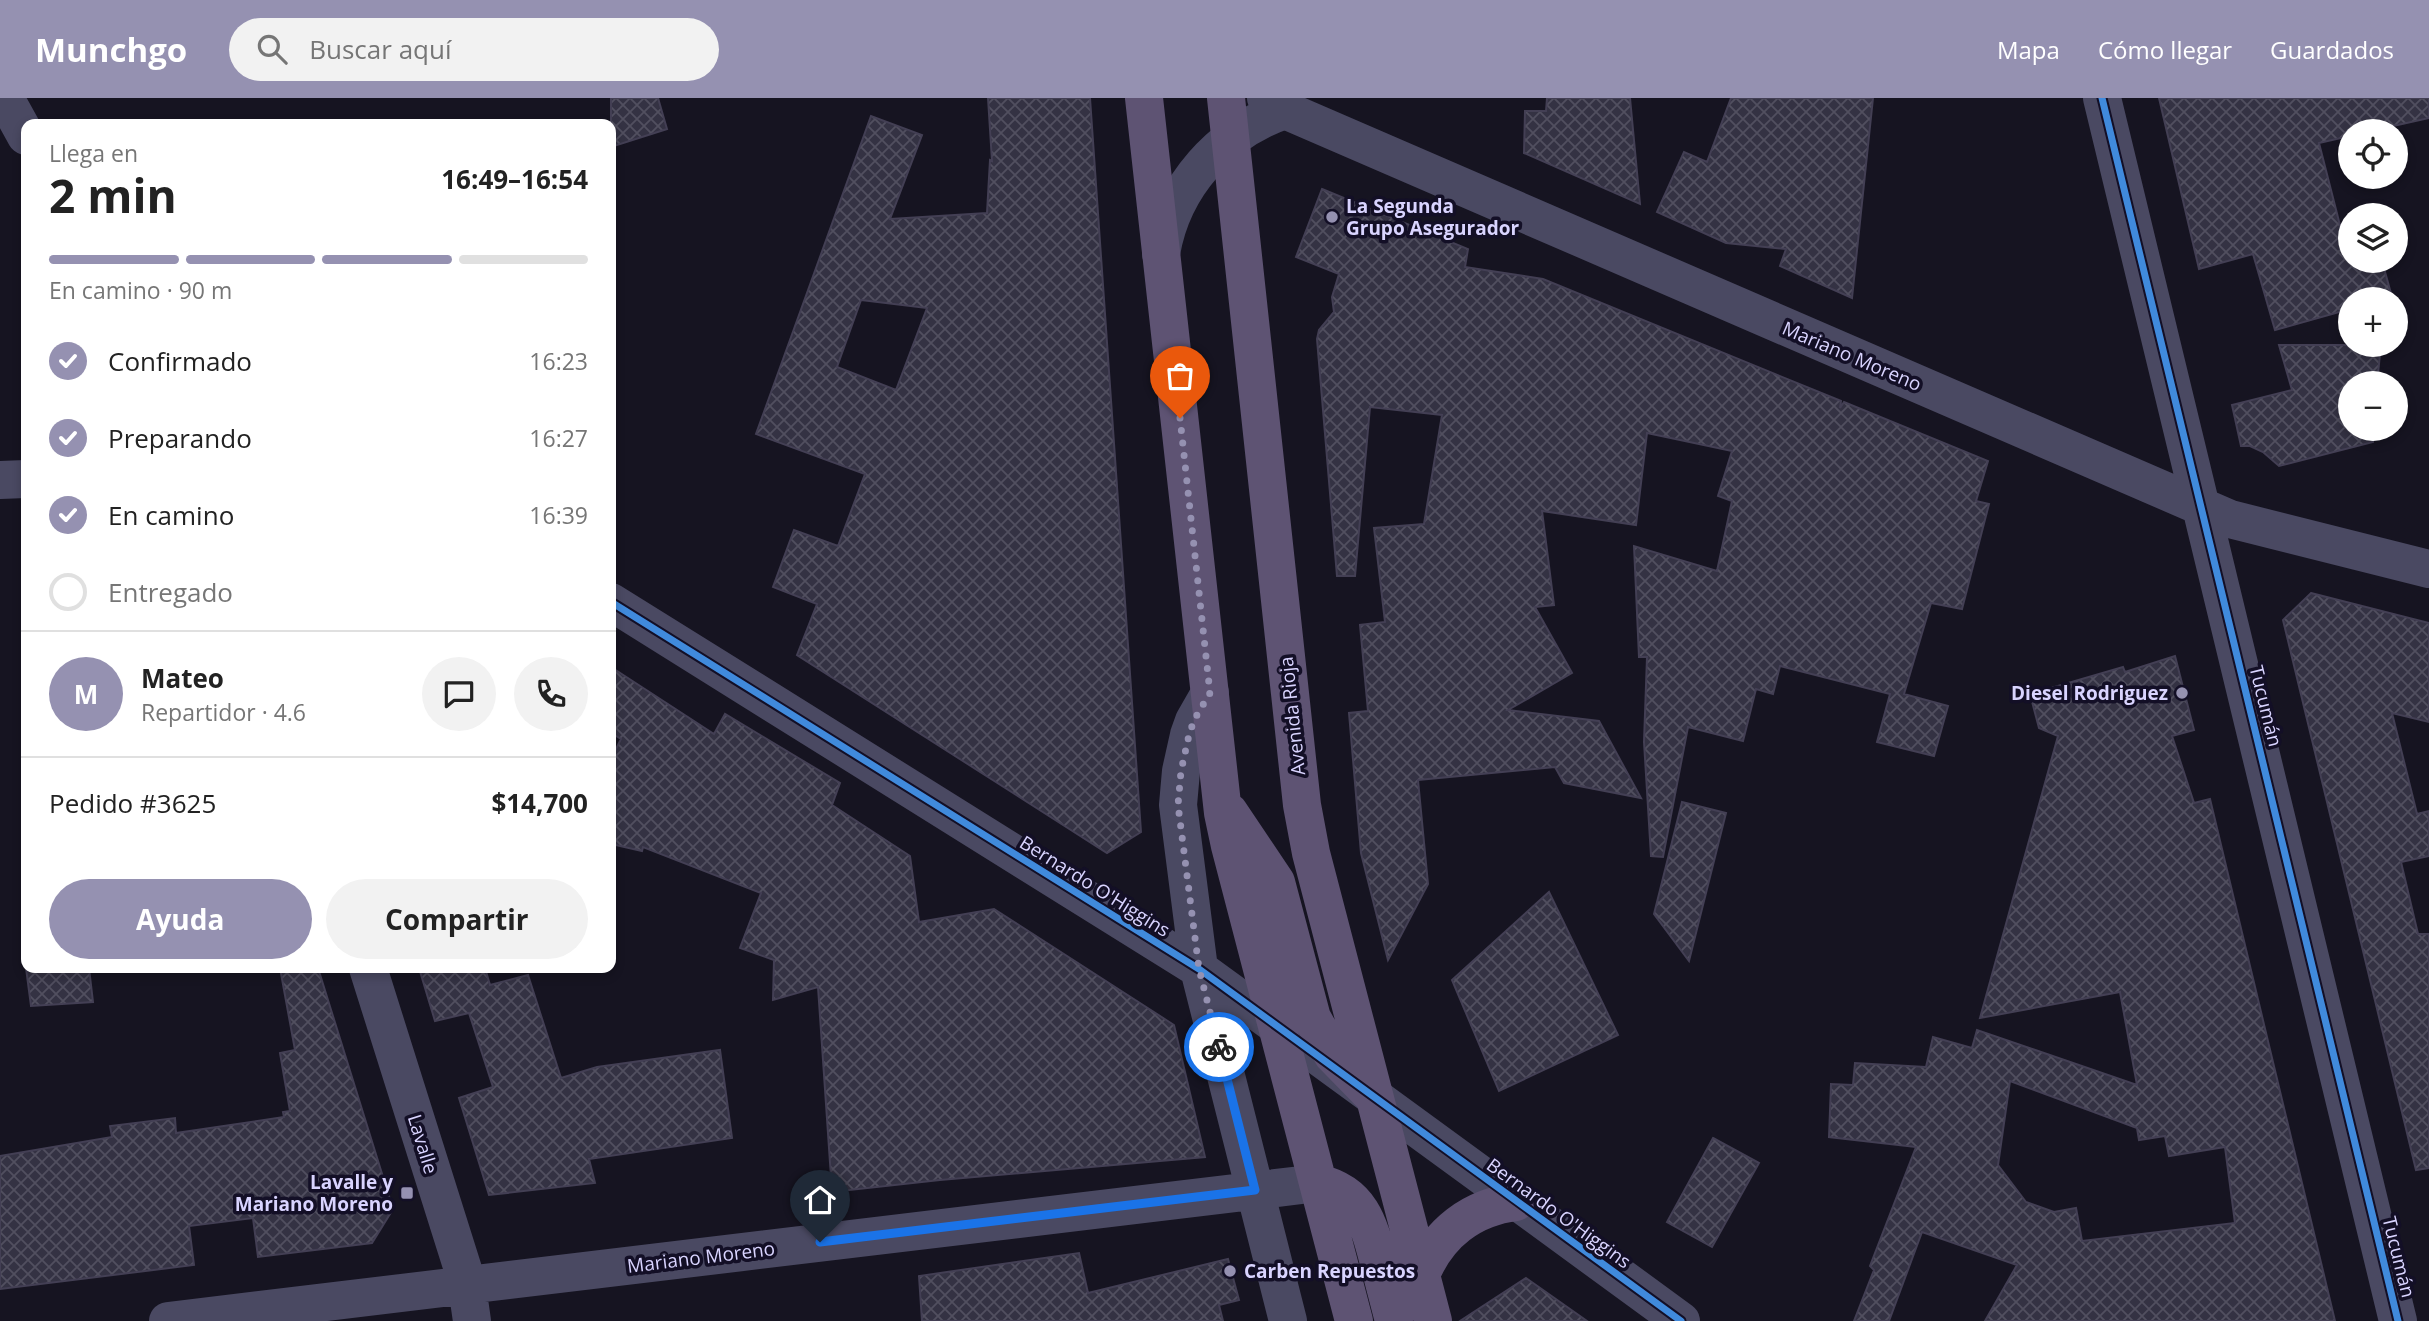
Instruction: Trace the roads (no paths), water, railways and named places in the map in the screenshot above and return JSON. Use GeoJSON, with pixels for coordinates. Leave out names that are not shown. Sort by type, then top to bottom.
{"type":"FeatureCollection","features":[{"type":"Feature","properties":{"kind":"main road"},"geometry":{"type":"LineString","coordinates":[[1144,98],[1227,837],[1354,1321]]}},
{"type":"Feature","properties":{"kind":"main road","name":"Avenida Rioja"},"geometry":{"type":"LineString","coordinates":[[1226,98],[1302,805],[1311,853],[1433,1321]]}},
{"type":"Feature","properties":{"kind":"main road"},"geometry":{"type":"LineString","coordinates":[[1221,794],[1236,822],[1276,882],[1312,1018],[1333,1055],[1374,1097]]}},
{"type":"Feature","properties":{"kind":"main road"},"geometry":{"type":"LineString","coordinates":[[1318,1182],[1328,1185],[1354,1202],[1366,1219],[1394,1321]]}},
{"type":"Feature","properties":{"kind":"main road"},"geometry":{"type":"LineString","coordinates":[[1421,1275],[1433,1251],[1458,1224],[1490,1207],[1517,1202]]}},
{"type":"Feature","properties":{"kind":"street"},"geometry":{"type":"LineString","coordinates":[[5,98],[21,127]]}},
{"type":"Feature","properties":{"kind":"street","name":"Tucumán"},"geometry":{"type":"LineString","coordinates":[[2102,98],[2398,1321]]}},
{"type":"Feature","properties":{"kind":"street","name":"Mariano Moreno"},"geometry":{"type":"LineString","coordinates":[[1161,254],[1164,236],[1176,205],[1192,177],[1214,152],[1230,139],[1269,116],[1276,104],[2230,520],[2429,569]]}},
{"type":"Feature","properties":{"kind":"street"},"geometry":{"type":"LineString","coordinates":[[0,480],[21,479]]}},
{"type":"Feature","properties":{"kind":"street","name":"Bernardo O'Higgins"},"geometry":{"type":"LineString","coordinates":[[616,605],[1199,969],[1681,1321]]}},
{"type":"Feature","properties":{"kind":"street"},"geometry":{"type":"LineString","coordinates":[[1210,693],[1194,720],[1189,735],[1178,797],[1199,969],[1288,1321]]}},
{"type":"Feature","properties":{"kind":"street","name":"Lavalle"},"geometry":{"type":"LineString","coordinates":[[370,973],[469,1303]]}},
{"type":"Feature","properties":{"kind":"street","name":"Mariano Moreno"},"geometry":{"type":"LineString","coordinates":[[168,1321],[469,1303],[1318,1182]]}},
{"type":"Feature","properties":{"kind":"place","name":"La Segunda Grupo Asegurador"},"geometry":{"type":"Point","coordinates":[1332,217]}},
{"type":"Feature","properties":{"kind":"place","name":"Diesel Rodriguez"},"geometry":{"type":"Point","coordinates":[2182,693]}},
{"type":"Feature","properties":{"kind":"place","name":"Lavalle y Mariano Moreno"},"geometry":{"type":"Point","coordinates":[407,1193]}},
{"type":"Feature","properties":{"kind":"place","name":"Carben Repuestos"},"geometry":{"type":"Point","coordinates":[1230,1271]}}]}
